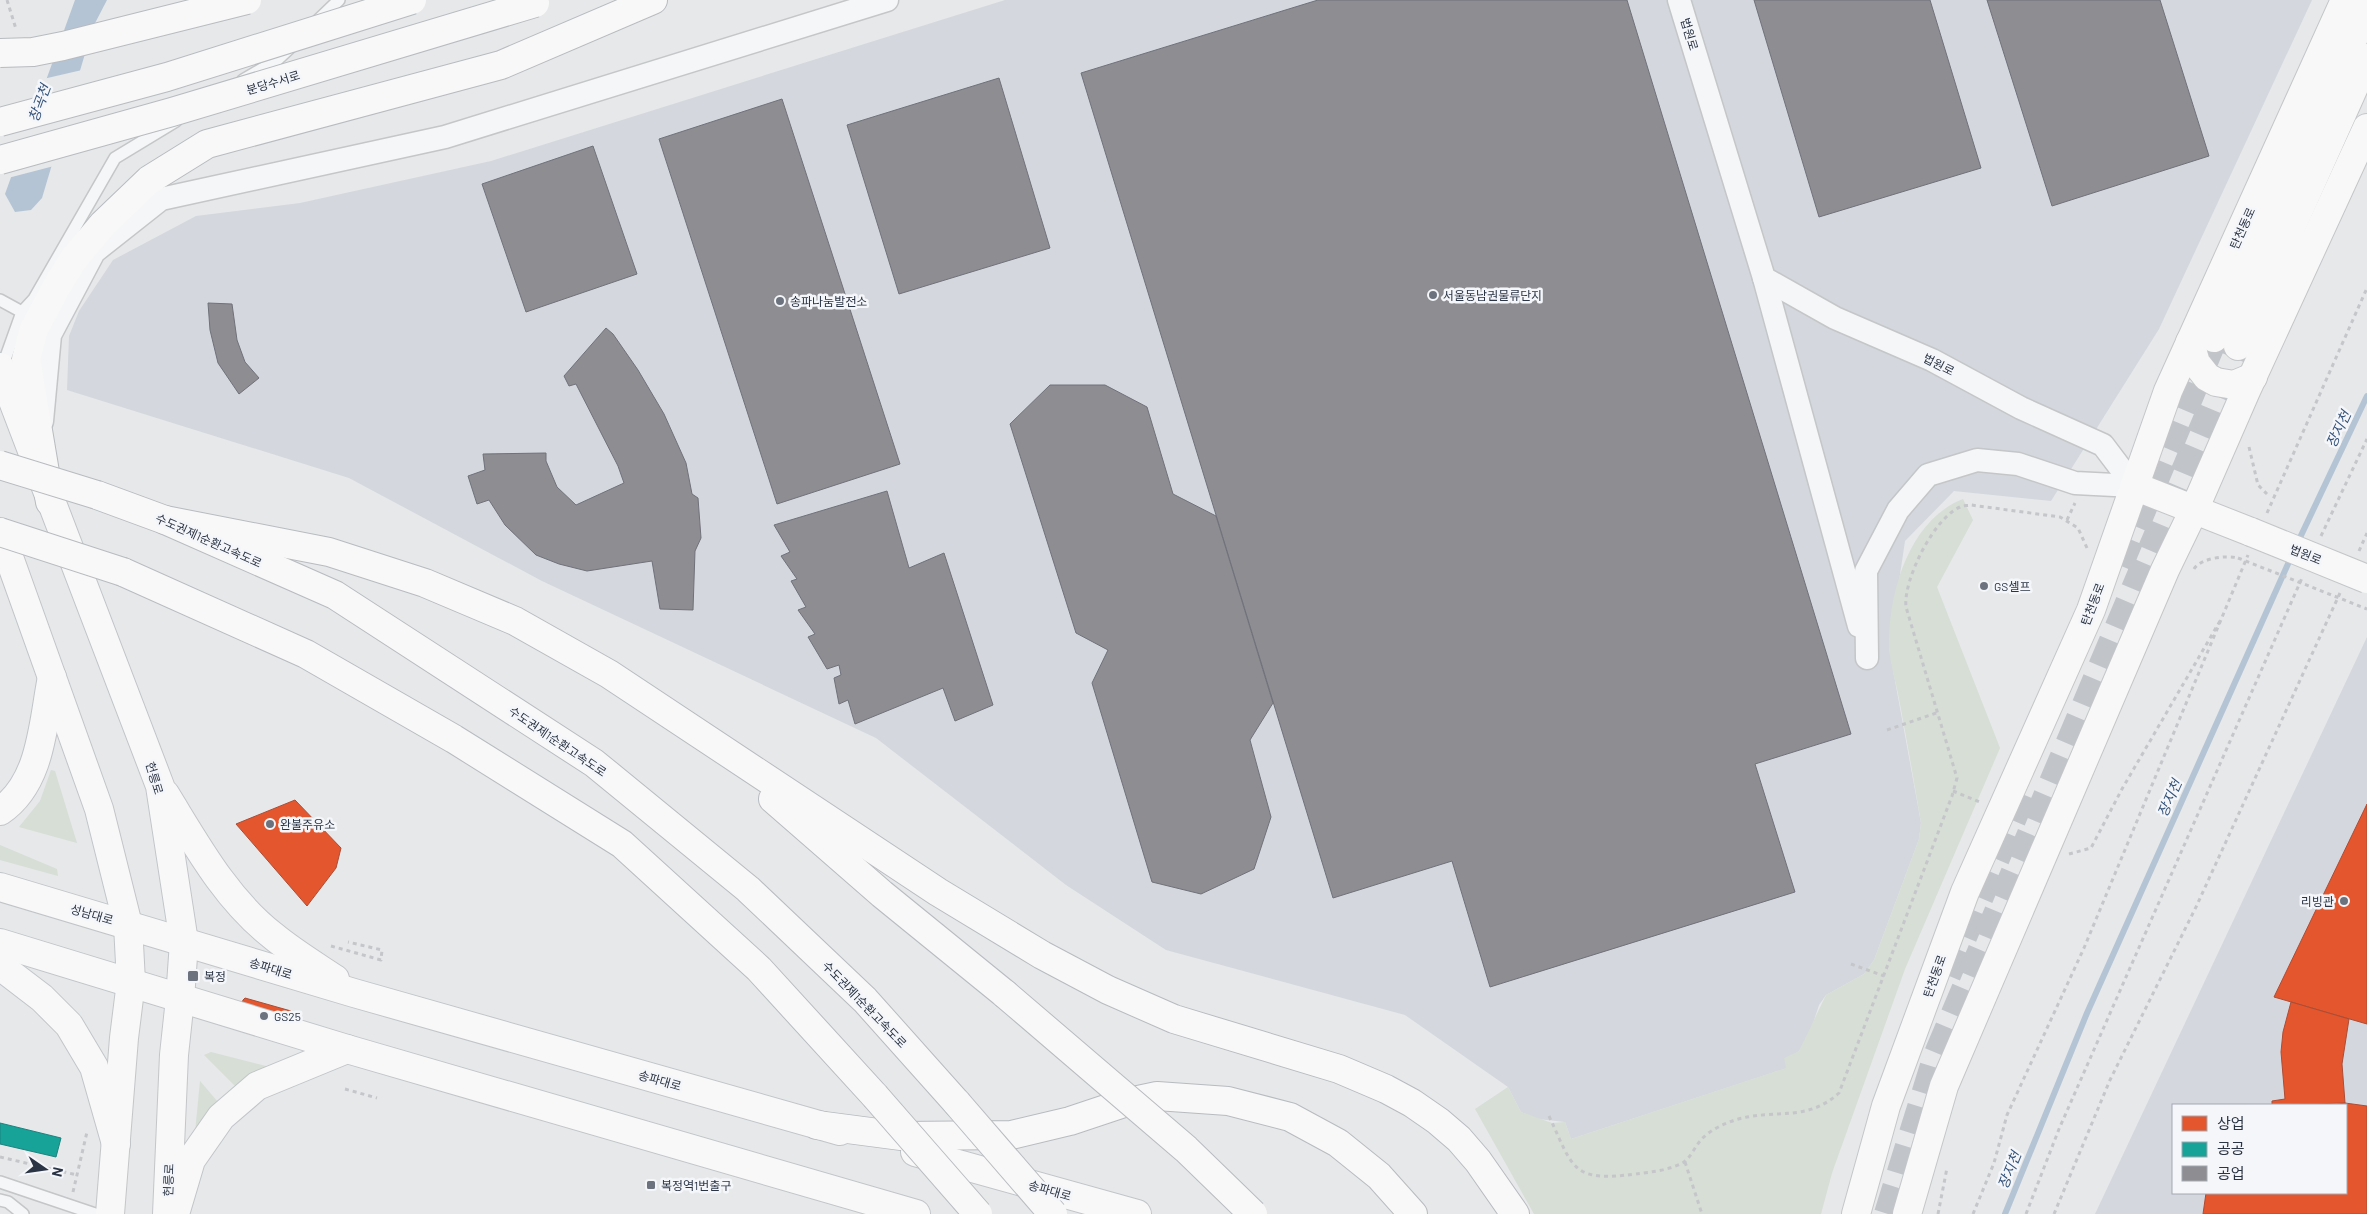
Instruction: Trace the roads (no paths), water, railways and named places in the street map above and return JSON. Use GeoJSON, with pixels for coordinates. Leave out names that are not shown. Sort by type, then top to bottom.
{"type":"FeatureCollection","features":[{"type":"Feature","properties":{"kind":"main road"},"geometry":{"type":"LineString","coordinates":[[9,43],[33,52],[247,0]]}},
{"type":"Feature","properties":{"kind":"main road"},"geometry":{"type":"LineString","coordinates":[[0,122],[167,77],[412,0]]}},
{"type":"Feature","properties":{"kind":"main road"},"geometry":{"type":"LineString","coordinates":[[50,502],[26,359],[34,329],[73,260],[103,224],[149,180],[207,144],[501,65],[653,0]]}},
{"type":"Feature","properties":{"kind":"main road","name":"탄천동로"},"geometry":{"type":"LineString","coordinates":[[2214,342],[2345,0]]}},
{"type":"Feature","properties":{"kind":"main road","name":"분당수서로"},"geometry":{"type":"LineString","coordinates":[[0,160],[172,112],[540,2]]}},
{"type":"Feature","properties":{"kind":"main road","name":"탄천동로"},"geometry":{"type":"LineString","coordinates":[[2214,342],[2367,9]]}},
{"type":"Feature","properties":{"kind":"main road","name":"탄천동로"},"geometry":{"type":"LineString","coordinates":[[1856,1214],[1886,1106],[1965,892],[2091,610],[2168,391],[2214,342],[2367,58]]}},
{"type":"Feature","properties":{"kind":"main road"},"geometry":{"type":"LineString","coordinates":[[1907,1214],[1944,1086],[2165,570],[2367,128]]}},
{"type":"Feature","properties":{"kind":"main road"},"geometry":{"type":"LineString","coordinates":[[2214,342],[2196,363],[2207,377],[2216,382],[2234,385],[2253,376]]}},
{"type":"Feature","properties":{"kind":"main road","name":"헌릉로"},"geometry":{"type":"LineString","coordinates":[[1,369],[50,502],[160,786],[184,942],[174,1055],[167,1214]]}},
{"type":"Feature","properties":{"kind":"main road","name":"수도권제1순환고속도로"},"geometry":{"type":"LineString","coordinates":[[0,465],[97,495],[164,520],[335,595],[594,763],[748,889],[865,1000],[1053,1214]]}},
{"type":"Feature","properties":{"kind":"main road","name":"법원로"},"geometry":{"type":"LineString","coordinates":[[2134,486],[2256,533],[2362,567]]}},
{"type":"Feature","properties":{"kind":"main road"},"geometry":{"type":"LineString","coordinates":[[164,520],[329,552],[464,598],[515,621],[566,648],[689,726],[938,892],[1042,955],[1108,990],[1174,1019],[1339,1069],[1374,1083],[1406,1099],[1438,1120],[1459,1139],[1482,1166],[1515,1214]]}},
{"type":"Feature","properties":{"kind":"main road"},"geometry":{"type":"LineString","coordinates":[[0,532],[123,572],[306,654],[454,739],[622,844],[759,969],[875,1096],[978,1214]]}},
{"type":"Feature","properties":{"kind":"main road"},"geometry":{"type":"LineString","coordinates":[[0,532],[99,809],[128,925],[131,982],[124,1038],[110,1214]]}},
{"type":"Feature","properties":{"kind":"main road"},"geometry":{"type":"LineString","coordinates":[[0,811],[13,802],[35,765],[52,675]]}},
{"type":"Feature","properties":{"kind":"main road"},"geometry":{"type":"LineString","coordinates":[[689,726],[882,894],[1005,994],[1186,1149],[1253,1214]]}},
{"type":"Feature","properties":{"kind":"main road"},"geometry":{"type":"LineString","coordinates":[[160,786],[214,872],[230,893],[271,934],[354,993]]}},
{"type":"Feature","properties":{"kind":"main road","name":"성남대로"},"geometry":{"type":"LineString","coordinates":[[0,887],[184,942]]}},
{"type":"Feature","properties":{"kind":"main road"},"geometry":{"type":"LineString","coordinates":[[0,942],[347,1049],[916,1214]]}},
{"type":"Feature","properties":{"kind":"main road","name":"송파대로"},"geometry":{"type":"LineString","coordinates":[[184,942],[354,993],[1137,1214]]}},
{"type":"Feature","properties":{"kind":"main road"},"geometry":{"type":"LineString","coordinates":[[0,966],[42,998],[69,1025],[94,1067],[116,1144]]}},
{"type":"Feature","properties":{"kind":"main road"},"geometry":{"type":"LineString","coordinates":[[175,1214],[191,1160],[222,1117],[257,1086],[347,1049]]}},
{"type":"Feature","properties":{"kind":"main road"},"geometry":{"type":"LineString","coordinates":[[817,1125],[900,1136],[1011,1135],[1070,1121],[1124,1102],[1157,1096],[1228,1100],[1248,1104],[1290,1118],[1338,1143],[1379,1176],[1413,1214]]}},
{"type":"Feature","properties":{"kind":"street"},"geometry":{"type":"LineString","coordinates":[[39,439],[50,335],[94,252],[161,199],[445,137],[887,0]]}},
{"type":"Feature","properties":{"kind":"street","name":"법원로"},"geometry":{"type":"LineString","coordinates":[[1679,0],[1764,278],[1835,318],[1932,360],[2021,408],[2103,445],[2134,486]]}},
{"type":"Feature","properties":{"kind":"street"},"geometry":{"type":"LineString","coordinates":[[1764,278],[1867,658],[1866,571],[1898,510],[1928,475],[1977,460],[2018,464],[2075,483],[2134,486]]}},
{"type":"Feature","properties":{"kind":"lane"},"geometry":{"type":"LineString","coordinates":[[1,369],[22,312],[34,299],[115,158],[277,60],[339,0]]}},
{"type":"Feature","properties":{"kind":"lane"},"geometry":{"type":"LineString","coordinates":[[0,300],[22,312]]}},
{"type":"Feature","properties":{"kind":"lane"},"geometry":{"type":"LineString","coordinates":[[0,1182],[95,1214]]}},
{"type":"Feature","properties":{"kind":"lane"},"geometry":{"type":"LineString","coordinates":[[0,1200],[8,1202],[23,1214]]}},
{"type":"Feature","properties":{"kind":"water","name":"창곡천"},"geometry":{"type":"Polygon","coordinates":[[[75,0],[107,0],[93,27],[42,198],[31,210],[15,212],[5,194],[75,0]]]}},
{"type":"Feature","properties":{"kind":"waterway","name":"장지천"},"geometry":{"type":"LineString","coordinates":[[2297,544],[2367,396]]}},
{"type":"Feature","properties":{"kind":"waterway","name":"장지천"},"geometry":{"type":"LineString","coordinates":[[2005,1214],[2087,1013],[2292,555]]}},
{"type":"Feature","properties":{"kind":"tunnel"},"geometry":{"type":"LineString","coordinates":[[2119,565],[2214,338]]}},
{"type":"Feature","properties":{"kind":"tunnel"},"geometry":{"type":"LineString","coordinates":[[1888,1214],[1937,1056],[2238,346]]}},
{"type":"Feature","properties":{"kind":"tunnel"},"geometry":{"type":"LineString","coordinates":[[1947,975],[2026,786]]}},
{"type":"Feature","properties":{"kind":"place","name":"서울동남권물류단지"},"geometry":{"type":"Point","coordinates":[1433,295]}},
{"type":"Feature","properties":{"kind":"place","name":"송파나눔발전소"},"geometry":{"type":"Point","coordinates":[780,301]}},
{"type":"Feature","properties":{"kind":"place","name":"GS셀프"},"geometry":{"type":"Point","coordinates":[1984,586]}},
{"type":"Feature","properties":{"kind":"place","name":"완불주유소"},"geometry":{"type":"Point","coordinates":[270,824]}},
{"type":"Feature","properties":{"kind":"place","name":"리빙관"},"geometry":{"type":"Point","coordinates":[2344,901]}},
{"type":"Feature","properties":{"kind":"place","name":"복정"},"geometry":{"type":"Point","coordinates":[193,976]}},
{"type":"Feature","properties":{"kind":"place","name":"GS25"},"geometry":{"type":"Point","coordinates":[264,1016]}},
{"type":"Feature","properties":{"kind":"place","name":"복정역1번출구"},"geometry":{"type":"Point","coordinates":[651,1185]}}]}
